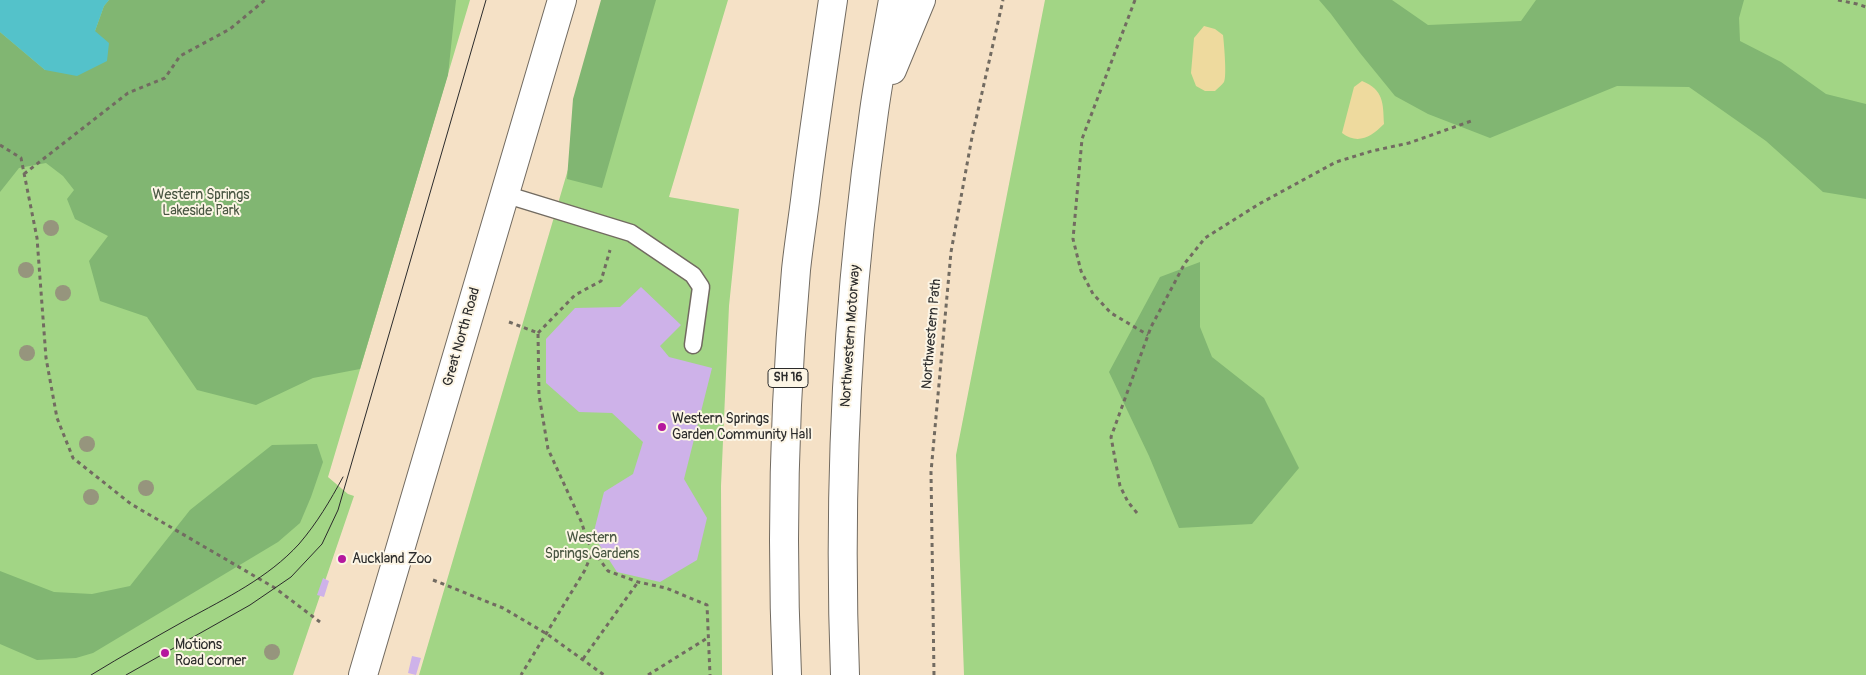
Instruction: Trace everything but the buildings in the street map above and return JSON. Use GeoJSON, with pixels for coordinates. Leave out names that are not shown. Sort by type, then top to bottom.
{"type":"FeatureCollection","features":[{"type":"Feature","properties":{"kind":"main road","name":"Great North Road"},"geometry":{"type":"LineString","coordinates":[[363,675],[562,0]]}},
{"type":"Feature","properties":{"kind":"main road","name":"SH 16"},"geometry":{"type":"LineString","coordinates":[[787,675],[784,461],[790,354],[796,268],[820,83],[833,0]]}},
{"type":"Feature","properties":{"kind":"main road","name":"Northwestern Motorway"},"geometry":{"type":"LineString","coordinates":[[845,675],[843,483],[846,385],[858,250],[873,119],[893,0]]}},
{"type":"Feature","properties":{"kind":"main road"},"geometry":{"type":"LineString","coordinates":[[873,119],[921,0]]}},
{"type":"Feature","properties":{"kind":"lane"},"geometry":{"type":"LineString","coordinates":[[504,194],[631,233],[693,275],[701,287],[693,345]]}},
{"type":"Feature","properties":{"kind":"path"},"geometry":{"type":"LineString","coordinates":[[24,174],[128,93],[165,78],[180,56],[230,29],[265,0]]}},
{"type":"Feature","properties":{"kind":"path","name":"Northwestern Path"},"geometry":{"type":"LineString","coordinates":[[934,675],[931,472],[950,260],[972,137],[1003,0]]}},
{"type":"Feature","properties":{"kind":"path"},"geometry":{"type":"LineString","coordinates":[[1135,0],[1082,139],[1074,238],[1081,271],[1093,294],[1111,313],[1148,335]]}},
{"type":"Feature","properties":{"kind":"path"},"geometry":{"type":"LineString","coordinates":[[1838,0],[1866,7]]}},
{"type":"Feature","properties":{"kind":"path"},"geometry":{"type":"LineString","coordinates":[[1136,513],[1120,486],[1111,436],[1148,335],[1185,263],[1205,238],[1259,204],[1336,162],[1372,151],[1409,143],[1474,120]]}},
{"type":"Feature","properties":{"kind":"path"},"geometry":{"type":"LineString","coordinates":[[0,144],[21,158],[37,238],[46,358],[58,418],[72,458],[131,504],[275,588],[320,622]]}},
{"type":"Feature","properties":{"kind":"path"},"geometry":{"type":"LineString","coordinates":[[617,228],[602,280],[575,295],[538,333],[539,394],[548,449],[581,521],[588,542],[608,571],[638,582],[666,588],[707,606],[710,675]]}},
{"type":"Feature","properties":{"kind":"path"},"geometry":{"type":"LineString","coordinates":[[509,322],[538,333]]}},
{"type":"Feature","properties":{"kind":"path"},"geometry":{"type":"LineString","coordinates":[[521,675],[585,570],[593,550]]}},
{"type":"Feature","properties":{"kind":"path"},"geometry":{"type":"LineString","coordinates":[[433,580],[503,608],[547,634],[583,658],[604,675]]}},
{"type":"Feature","properties":{"kind":"path"},"geometry":{"type":"LineString","coordinates":[[583,658],[638,582]]}},
{"type":"Feature","properties":{"kind":"path"},"geometry":{"type":"LineString","coordinates":[[648,675],[709,636]]}},
{"type":"Feature","properties":{"kind":"green space","name":"Western Springs Lakeside Park"},"geometry":{"type":"Polygon","coordinates":[[[0,0],[470,0],[328,477],[348,494],[354,496],[293,675],[0,675],[0,0]]]}},
{"type":"Feature","properties":{"kind":"green space"},"geometry":{"type":"Polygon","coordinates":[[[109,0],[456,0],[448,75],[360,369],[313,378],[256,405],[197,390],[147,317],[100,301],[89,261],[108,236],[75,219],[67,199],[74,190],[63,176],[46,163],[19,168],[0,192],[0,32],[45,70],[95,31],[104,6],[109,0]]]}},
{"type":"Feature","properties":{"kind":"green space"},"geometry":{"type":"Polygon","coordinates":[[[601,0],[656,0],[602,188],[567,179],[573,99],[601,0]]]}},
{"type":"Feature","properties":{"kind":"green space","name":"Western Springs Gardens"},"geometry":{"type":"Polygon","coordinates":[[[618,0],[728,0],[669,197],[739,209],[729,306],[721,486],[722,675],[419,675],[618,0]]]}},
{"type":"Feature","properties":{"kind":"green space"},"geometry":{"type":"Polygon","coordinates":[[[1045,0],[1866,0],[1866,675],[964,675],[956,455],[1045,0]]]}},
{"type":"Feature","properties":{"kind":"green space"},"geometry":{"type":"Polygon","coordinates":[[[1319,0],[1392,0],[1428,25],[1521,21],[1536,0],[1744,0],[1739,18],[1740,41],[1781,62],[1826,94],[1866,104],[1866,199],[1823,192],[1766,141],[1689,87],[1617,86],[1490,138],[1428,114],[1395,96],[1319,0]]]}},
{"type":"Feature","properties":{"kind":"green space"},"geometry":{"type":"Polygon","coordinates":[[[1200,262],[1200,327],[1212,357],[1264,398],[1299,468],[1252,524],[1179,528],[1149,456],[1109,372],[1160,277],[1200,262]]]}},
{"type":"Feature","properties":{"kind":"green space"},"geometry":{"type":"Polygon","coordinates":[[[317,444],[323,462],[311,497],[300,523],[278,542],[93,653],[76,658],[37,660],[0,644],[0,571],[54,592],[92,594],[130,586],[190,510],[272,445],[317,444]]]}},
{"type":"Feature","properties":{"kind":"sand"},"geometry":{"type":"Polygon","coordinates":[[[1204,26],[1215,29],[1223,35],[1225,79],[1215,91],[1205,91],[1196,86],[1191,73],[1194,38],[1204,26]]]}},
{"type":"Feature","properties":{"kind":"sand"},"geometry":{"type":"Polygon","coordinates":[[[1362,81],[1375,89],[1381,98],[1384,124],[1369,136],[1359,139],[1348,137],[1342,133],[1354,87],[1362,81]]]}},
{"type":"Feature","properties":{"kind":"water"},"geometry":{"type":"Polygon","coordinates":[[[0,0],[109,0],[104,6],[95,31],[109,43],[107,61],[77,76],[45,70],[0,32],[0,0]]]}},
{"type":"Feature","properties":{"kind":"tram line"},"geometry":{"type":"LineString","coordinates":[[126,675],[250,605],[291,577],[322,544],[338,510],[486,0]]}},
{"type":"Feature","properties":{"kind":"tram line"},"geometry":{"type":"LineString","coordinates":[[91,675],[231,595],[274,567],[306,536],[323,512],[343,477]]}},
{"type":"Feature","properties":{"kind":"place","name":"Western Springs Garden Community Hall"},"geometry":{"type":"Point","coordinates":[662,427]}},
{"type":"Feature","properties":{"kind":"place","name":"Auckland Zoo"},"geometry":{"type":"Point","coordinates":[342,559]}},
{"type":"Feature","properties":{"kind":"place","name":"Motions Road corner"},"geometry":{"type":"Point","coordinates":[165,653]}}]}
